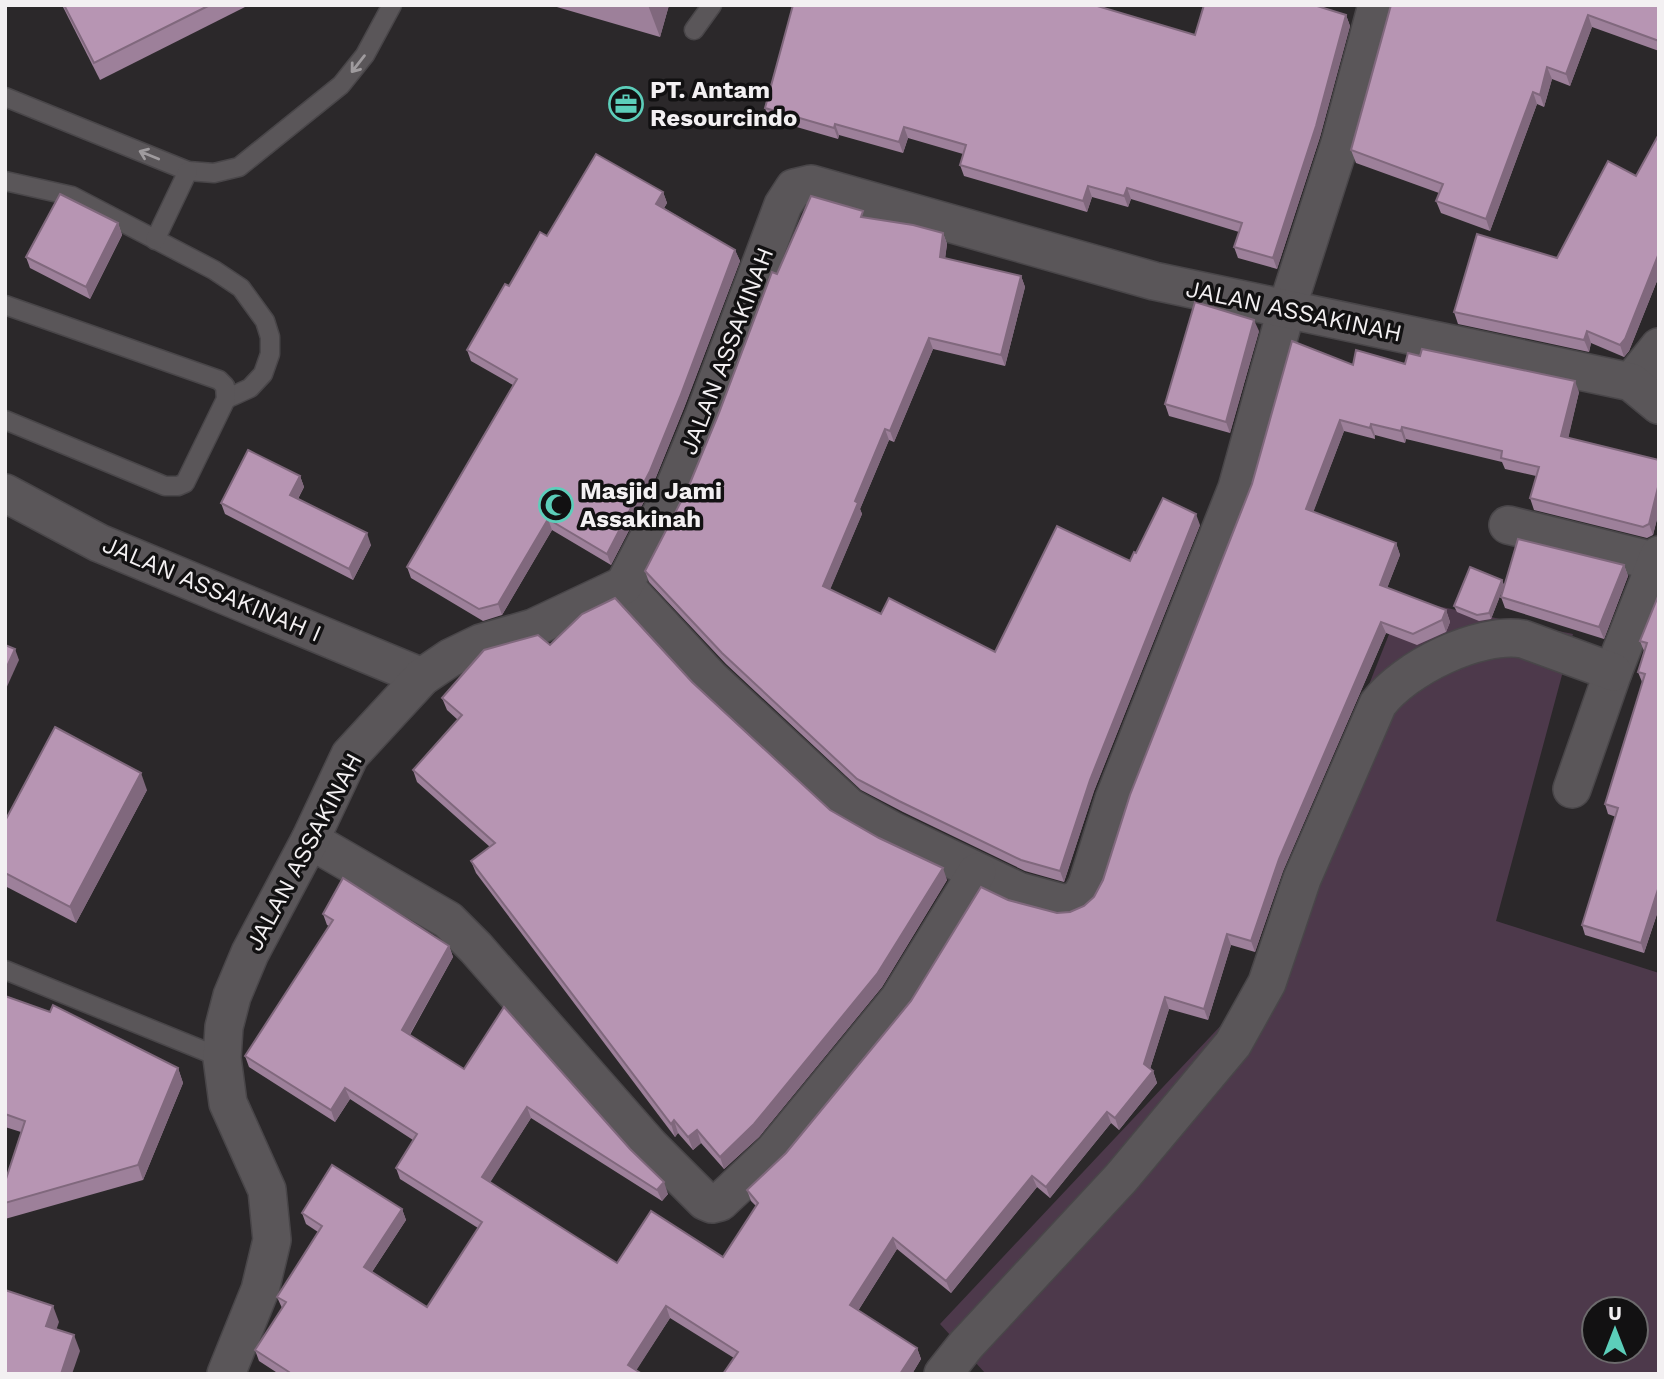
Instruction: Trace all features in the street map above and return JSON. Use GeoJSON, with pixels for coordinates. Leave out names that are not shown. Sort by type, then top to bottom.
{"type":"FeatureCollection","features":[{"type":"Feature","properties":{"kind":"street"},"geometry":{"type":"LineString","coordinates":[[624,585],[711,679],[849,807],[1017,891],[1066,904],[1080,898],[1087,885],[1114,799],[1237,488],[1286,311],[1340,143],[1377,5]]}},
{"type":"Feature","properties":{"kind":"street","name":"JALAN ASSAKINAH"},"geometry":{"type":"LineString","coordinates":[[226,1374],[260,1290],[272,1240],[267,1190],[228,1103],[222,1058],[224,1027],[232,996],[250,953],[310,840],[350,755],[422,677],[450,658],[481,643],[533,628],[624,585],[673,491],[783,205],[794,188],[811,184],[1154,281],[1631,382]]}},
{"type":"Feature","properties":{"kind":"street"},"geometry":{"type":"LineString","coordinates":[[1659,348],[1631,382],[1659,405]]}},
{"type":"Feature","properties":{"kind":"street","name":"JALAN ASSAKINAH I"},"geometry":{"type":"LineString","coordinates":[[5,493],[99,542],[422,677]]}},
{"type":"Feature","properties":{"kind":"street"},"geometry":{"type":"LineString","coordinates":[[1508,525],[1658,558],[1573,789]]}},
{"type":"Feature","properties":{"kind":"street"},"geometry":{"type":"LineString","coordinates":[[943,1374],[966,1345],[1121,1178],[1233,1044],[1266,983],[1302,879],[1378,704],[1388,690],[1414,671],[1462,648],[1509,637],[1523,639],[1614,672]]}},
{"type":"Feature","properties":{"kind":"street"},"geometry":{"type":"LineString","coordinates":[[310,840],[448,920],[476,947],[650,1146],[705,1201],[712,1204],[720,1202],[774,1151],[893,1007],[977,872]]}},
{"type":"Feature","properties":{"kind":"lane"},"geometry":{"type":"LineString","coordinates":[[5,97],[188,171],[214,173],[239,167],[341,85],[365,55],[392,5]]}},
{"type":"Feature","properties":{"kind":"lane"},"geometry":{"type":"LineString","coordinates":[[694,30],[712,5]]}},
{"type":"Feature","properties":{"kind":"lane"},"geometry":{"type":"LineString","coordinates":[[155,240],[188,171]]}},
{"type":"Feature","properties":{"kind":"lane"},"geometry":{"type":"LineString","coordinates":[[5,181],[72,197],[214,270],[241,288],[265,321],[270,337],[270,354],[263,374],[250,388],[226,399]]}},
{"type":"Feature","properties":{"kind":"lane"},"geometry":{"type":"LineString","coordinates":[[5,306],[219,380],[225,386],[226,399],[185,483],[173,487],[5,420]]}},
{"type":"Feature","properties":{"kind":"lane"},"geometry":{"type":"LineString","coordinates":[[5,970],[222,1058]]}},
{"type":"Feature","properties":{"kind":"shaded area"},"geometry":{"type":"Polygon","coordinates":[[[1403,599],[1573,634],[1496,921],[1659,973],[1659,1374],[986,1374],[940,1324],[1243,1002],[1403,599]]]}},
{"type":"Feature","properties":{"kind":"building"},"geometry":{"type":"Polygon","coordinates":[[[64,5],[210,5],[94,63],[64,5]]]}},
{"type":"Feature","properties":{"kind":"building"},"geometry":{"type":"Polygon","coordinates":[[[793,5],[1094,5],[1195,35],[1204,5],[1314,5],[1346,15],[1316,126],[1273,258],[1234,247],[1242,223],[1127,188],[1124,196],[1088,186],[1083,201],[960,165],[966,145],[904,127],[899,142],[835,124],[834,128],[765,108],[793,5]]]}},
{"type":"Feature","properties":{"kind":"building"},"geometry":{"type":"Polygon","coordinates":[[[1391,5],[1659,5],[1659,41],[1588,15],[1566,74],[1547,67],[1540,95],[1533,92],[1486,219],[1436,201],[1443,184],[1351,150],[1391,5]]]}},
{"type":"Feature","properties":{"kind":"building"},"geometry":{"type":"Polygon","coordinates":[[[1659,134],[1659,253],[1625,339],[1620,345],[1587,331],[1584,340],[1454,312],[1477,234],[1557,258],[1608,161],[1636,176],[1659,134]]]}},
{"type":"Feature","properties":{"kind":"building"},"geometry":{"type":"Polygon","coordinates":[[[596,154],[663,192],[656,204],[735,250],[650,471],[607,554],[548,519],[498,604],[479,609],[407,567],[517,379],[467,350],[505,284],[509,286],[540,232],[547,236],[596,154]]]}},
{"type":"Feature","properties":{"kind":"building"},"geometry":{"type":"Polygon","coordinates":[[[60,194],[118,223],[86,287],[26,257],[60,194]]]}},
{"type":"Feature","properties":{"kind":"building"},"geometry":{"type":"Polygon","coordinates":[[[811,196],[863,211],[861,217],[913,225],[943,233],[940,257],[1021,276],[1001,355],[929,338],[890,431],[885,429],[823,586],[881,614],[889,598],[995,652],[1057,526],[1130,561],[1163,498],[1196,514],[1090,780],[1060,871],[1021,860],[857,779],[722,653],[645,571],[688,488],[772,272],[777,274],[811,196]]]}},
{"type":"Feature","properties":{"kind":"building"},"geometry":{"type":"Polygon","coordinates":[[[1195,302],[1254,320],[1226,422],[1165,404],[1195,302]]]}},
{"type":"Feature","properties":{"kind":"building"},"geometry":{"type":"Polygon","coordinates":[[[1292,341],[1353,365],[1356,350],[1405,364],[1408,353],[1420,356],[1422,349],[1575,381],[1561,436],[1659,460],[1659,483],[1649,524],[1643,527],[1530,498],[1539,467],[1501,458],[1502,451],[1402,427],[1401,431],[1371,424],[1370,428],[1340,420],[1306,509],[1396,543],[1380,585],[1446,610],[1442,620],[1413,634],[1381,622],[1279,859],[1251,941],[1227,934],[1204,1009],[1165,997],[1144,1064],[1153,1071],[1115,1118],[1107,1112],[1046,1187],[1032,1176],[946,1281],[893,1238],[850,1305],[917,1348],[900,1374],[723,1374],[738,1352],[666,1306],[628,1365],[642,1374],[288,1374],[289,1372],[255,1350],[286,1302],[277,1297],[322,1226],[302,1213],[332,1165],[402,1209],[364,1267],[427,1307],[482,1222],[396,1168],[417,1134],[345,1088],[331,1110],[245,1056],[333,920],[323,914],[343,878],[449,946],[402,1030],[464,1069],[504,1007],[630,1149],[664,1182],[657,1190],[527,1107],[482,1177],[617,1263],[651,1211],[723,1257],[758,1203],[747,1190],[786,1153],[911,1001],[981,887],[1008,900],[1057,913],[1070,912],[1084,906],[1094,897],[1103,880],[1130,795],[1252,484],[1292,341]]]}},
{"type":"Feature","properties":{"kind":"building"},"geometry":{"type":"Polygon","coordinates":[[[248,450],[300,476],[290,495],[367,533],[349,569],[221,503],[248,450]]]}},
{"type":"Feature","properties":{"kind":"building"},"geometry":{"type":"Polygon","coordinates":[[[1518,539],[1624,565],[1599,627],[1501,597],[1518,539]]]}},
{"type":"Feature","properties":{"kind":"building"},"geometry":{"type":"Polygon","coordinates":[[[1470,567],[1502,580],[1489,613],[1477,615],[1454,606],[1470,567]]]}},
{"type":"Feature","properties":{"kind":"building"},"geometry":{"type":"Polygon","coordinates":[[[1659,594],[1659,886],[1641,943],[1582,925],[1618,808],[1605,804],[1645,674],[1638,672],[1647,643],[1640,641],[1659,594]]]}},
{"type":"Feature","properties":{"kind":"building"},"geometry":{"type":"Polygon","coordinates":[[[615,598],[692,682],[830,810],[879,838],[943,868],[877,974],[754,1124],[720,1157],[697,1130],[688,1137],[674,1120],[671,1124],[471,861],[495,843],[413,770],[462,715],[442,698],[484,650],[538,635],[550,645],[582,614],[615,598]]]}},
{"type":"Feature","properties":{"kind":"building"},"geometry":{"type":"Polygon","coordinates":[[[5,645],[15,649],[5,671],[5,645]]]}},
{"type":"Feature","properties":{"kind":"building"},"geometry":{"type":"Polygon","coordinates":[[[55,727],[141,773],[70,907],[5,873],[5,821],[55,727]]]}},
{"type":"Feature","properties":{"kind":"building"},"geometry":{"type":"Polygon","coordinates":[[[5,996],[50,1012],[53,1005],[178,1068],[138,1165],[5,1203],[5,1182],[25,1121],[5,1114],[5,996]]]}},
{"type":"Feature","properties":{"kind":"building"},"geometry":{"type":"Polygon","coordinates":[[[5,1290],[53,1306],[46,1326],[74,1335],[61,1374],[5,1374],[5,1290]]]}},
{"type":"Feature","properties":{"kind":"place","name":"PT. Antam Resourcindo"},"geometry":{"type":"Point","coordinates":[626,104]}},
{"type":"Feature","properties":{"kind":"place","name":"Masjid Jami Assakinah"},"geometry":{"type":"Point","coordinates":[556,505]}}]}
